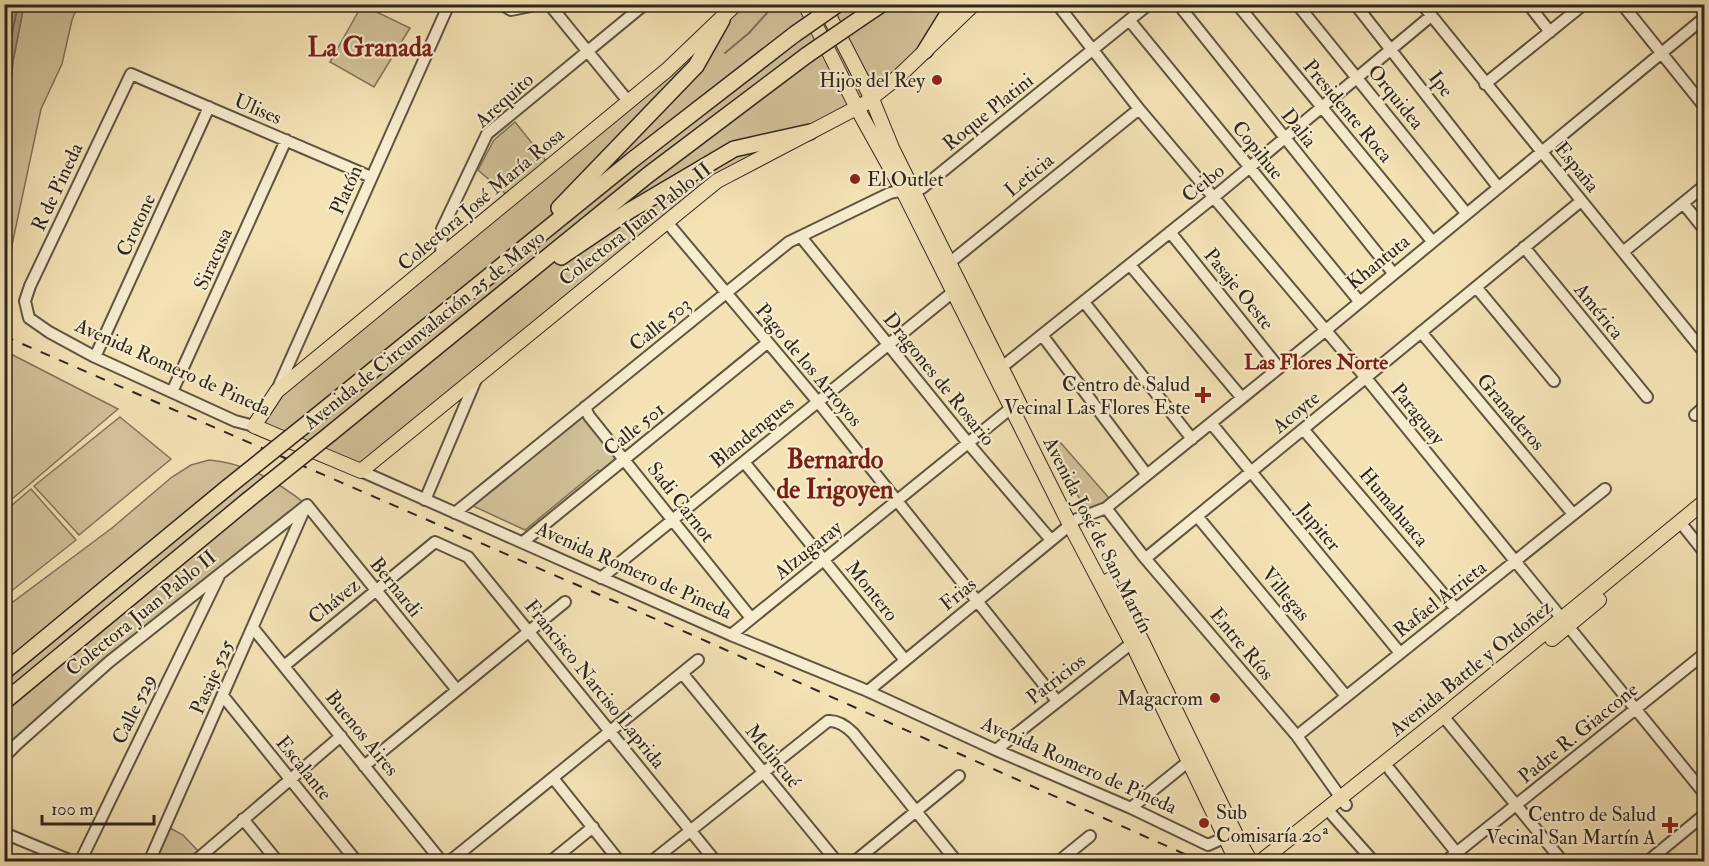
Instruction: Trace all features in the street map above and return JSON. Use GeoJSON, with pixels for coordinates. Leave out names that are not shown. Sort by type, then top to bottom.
{"type":"FeatureCollection","features":[{"type":"Feature","properties":{"kind":"highway","name":"Avenida de Circunvalación 25 de Mayo"},"geometry":{"type":"LineString","coordinates":[[4,672],[228,487],[631,161],[795,34],[838,4]]}},
{"type":"Feature","properties":{"kind":"highway","name":"Avenida de Circunvalación 25 de Mayo"},"geometry":{"type":"LineString","coordinates":[[4,702],[248,500],[648,175],[807,56],[882,4]]}},
{"type":"Feature","properties":{"kind":"highway"},"geometry":{"type":"LineString","coordinates":[[925,51],[954,4]]}},
{"type":"Feature","properties":{"kind":"highway"},"geometry":{"type":"LineString","coordinates":[[507,261],[696,66],[722,20]]}},
{"type":"Feature","properties":{"kind":"highway"},"geometry":{"type":"LineString","coordinates":[[455,331],[629,211],[708,163],[734,149],[810,132]]}},
{"type":"Feature","properties":{"kind":"main road","name":"Colectora José María Rosa"},"geometry":{"type":"LineString","coordinates":[[254,426],[277,391],[667,70],[722,20],[736,4]]}},
{"type":"Feature","properties":{"kind":"main road","name":"Avenida José de San Martín"},"geometry":{"type":"LineString","coordinates":[[805,4],[857,108],[909,192],[1073,522],[1136,640],[1193,758],[1237,861]]}},
{"type":"Feature","properties":{"kind":"main road","name":"Avenida José de San Martín"},"geometry":{"type":"LineString","coordinates":[[823,4],[872,99],[909,192]]}},
{"type":"Feature","properties":{"kind":"main road","name":"Colectora Juan Pablo II"},"geometry":{"type":"LineString","coordinates":[[361,471],[717,181],[872,99],[974,4]]}},
{"type":"Feature","properties":{"kind":"main road","name":"Avenida José de San Martín"},"geometry":{"type":"LineString","coordinates":[[946,266],[953,292],[998,371]]}},
{"type":"Feature","properties":{"kind":"main road","name":"Avenida Romero de Pineda"},"geometry":{"type":"LineString","coordinates":[[254,426],[361,471]]}},
{"type":"Feature","properties":{"kind":"main road","name":"Avenida Battle y Ordoñez"},"geometry":{"type":"LineString","coordinates":[[1260,861],[1343,802],[1566,622],[1683,525],[1704,502]]}},
{"type":"Feature","properties":{"kind":"main road","name":"Avenida Battle y Ordoñez"},"geometry":{"type":"LineString","coordinates":[[1683,525],[1704,514]]}},
{"type":"Feature","properties":{"kind":"main road","name":"Avenida Battle y Ordoñez"},"geometry":{"type":"LineString","coordinates":[[1343,802],[1390,770],[1446,719]]}},
{"type":"Feature","properties":{"kind":"main road","name":"Avenida José de San Martín"},"geometry":{"type":"LineString","coordinates":[[1193,758],[1251,861]]}},
{"type":"Feature","properties":{"kind":"main road","name":"Avenida Battle y Ordoñez"},"geometry":{"type":"LineString","coordinates":[[1277,861],[1330,812]]}},
{"type":"Feature","properties":{"kind":"street","name":"Platón"},"geometry":{"type":"LineString","coordinates":[[277,391],[448,4]]}},
{"type":"Feature","properties":{"kind":"street"},"geometry":{"type":"LineString","coordinates":[[501,4],[510,10],[541,4]]}},
{"type":"Feature","properties":{"kind":"street"},"geometry":{"type":"LineString","coordinates":[[549,4],[628,101]]}},
{"type":"Feature","properties":{"kind":"street","name":"Arequito"},"geometry":{"type":"LineString","coordinates":[[441,258],[442,229],[487,134],[645,4]]}},
{"type":"Feature","properties":{"kind":"street","name":"Paraguay"},"geometry":{"type":"LineString","coordinates":[[1056,4],[1139,109],[1366,378],[1704,793]]}},
{"type":"Feature","properties":{"kind":"street","name":"Roque Platini"},"geometry":{"type":"LineString","coordinates":[[909,192],[922,188],[1093,52],[1149,4]]}},
{"type":"Feature","properties":{"kind":"street","name":"Dalia"},"geometry":{"type":"LineString","coordinates":[[1178,4],[1393,273]]}},
{"type":"Feature","properties":{"kind":"street","name":"Presidente Roca"},"geometry":{"type":"LineString","coordinates":[[1237,4],[1432,241]]}},
{"type":"Feature","properties":{"kind":"street","name":"Orquidea"},"geometry":{"type":"LineString","coordinates":[[1297,4],[1466,213]]}},
{"type":"Feature","properties":{"kind":"street","name":"Ipe"},"geometry":{"type":"LineString","coordinates":[[1355,4],[1498,187]]}},
{"type":"Feature","properties":{"kind":"street","name":"España"},"geometry":{"type":"LineString","coordinates":[[1422,4],[1704,352]]}},
{"type":"Feature","properties":{"kind":"street"},"geometry":{"type":"LineString","coordinates":[[1528,4],[1550,32]]}},
{"type":"Feature","properties":{"kind":"street"},"geometry":{"type":"LineString","coordinates":[[1485,84],[1584,4]]}},
{"type":"Feature","properties":{"kind":"street"},"geometry":{"type":"LineString","coordinates":[[1622,4],[1704,106]]}},
{"type":"Feature","properties":{"kind":"street","name":"Ceibo"},"geometry":{"type":"LineString","coordinates":[[998,371],[1130,266],[1431,16]]}},
{"type":"Feature","properties":{"kind":"street","name":"Khantuta"},"geometry":{"type":"LineString","coordinates":[[1073,522],[1106,508],[1704,18]]}},
{"type":"Feature","properties":{"kind":"street","name":"Copihue"},"geometry":{"type":"LineString","coordinates":[[1130,21],[1359,301]]}},
{"type":"Feature","properties":{"kind":"street","name":"Ulises"},"geometry":{"type":"LineString","coordinates":[[130,74],[371,177]]}},
{"type":"Feature","properties":{"kind":"street","name":"R de Pineda"},"geometry":{"type":"LineString","coordinates":[[29,318],[25,301],[30,286],[130,74]]}},
{"type":"Feature","properties":{"kind":"street","name":"Crotone"},"geometry":{"type":"LineString","coordinates":[[94,357],[209,107]]}},
{"type":"Feature","properties":{"kind":"street","name":"Leticia"},"geometry":{"type":"LineString","coordinates":[[946,266],[1139,109]]}},
{"type":"Feature","properties":{"kind":"street","name":"Siracusa"},"geometry":{"type":"LineString","coordinates":[[172,392],[286,140]]}},
{"type":"Feature","properties":{"kind":"street"},"geometry":{"type":"LineString","coordinates":[[1623,252],[1704,186]]}},
{"type":"Feature","properties":{"kind":"street","name":"Calle 503"},"geometry":{"type":"LineString","coordinates":[[455,513],[789,242],[890,193],[909,192]]}},
{"type":"Feature","properties":{"kind":"street","name":"Acoyte"},"geometry":{"type":"LineString","coordinates":[[1146,558],[1581,201]]}},
{"type":"Feature","properties":{"kind":"street"},"geometry":{"type":"LineString","coordinates":[[1683,203],[1704,229]]}},
{"type":"Feature","properties":{"kind":"street","name":"Pago de los Arroyos"},"geometry":{"type":"LineString","coordinates":[[666,221],[818,402],[1057,701]]}},
{"type":"Feature","properties":{"kind":"street","name":"Pasaje Oeste"},"geometry":{"type":"LineString","coordinates":[[1170,232],[1279,368]]}},
{"type":"Feature","properties":{"kind":"street","name":"Dragones de Rosario"},"geometry":{"type":"LineString","coordinates":[[801,237],[968,444],[1052,540]]}},
{"type":"Feature","properties":{"kind":"street","name":"América"},"geometry":{"type":"LineString","coordinates":[[1524,247],[1647,397]]}},
{"type":"Feature","properties":{"kind":"street"},"geometry":{"type":"LineString","coordinates":[[1130,266],[1242,398]]}},
{"type":"Feature","properties":{"kind":"street"},"geometry":{"type":"LineString","coordinates":[[1476,287],[1554,381]]}},
{"type":"Feature","properties":{"kind":"street","name":"Blandengues"},"geometry":{"type":"LineString","coordinates":[[601,578],[953,292]]}},
{"type":"Feature","properties":{"kind":"street"},"geometry":{"type":"LineString","coordinates":[[1084,302],[1192,439]]}},
{"type":"Feature","properties":{"kind":"street","name":"Avenida Romero de Pineda"},"geometry":{"type":"LineString","coordinates":[[29,318],[94,357],[236,421],[254,426]]}},
{"type":"Feature","properties":{"kind":"street","name":"Granaderos"},"geometry":{"type":"LineString","coordinates":[[1421,332],[1573,514]]}},
{"type":"Feature","properties":{"kind":"street"},"geometry":{"type":"LineString","coordinates":[[1042,335],[1147,475]]}},
{"type":"Feature","properties":{"kind":"street","name":"Calle 501"},"geometry":{"type":"LineString","coordinates":[[523,542],[767,343]]}},
{"type":"Feature","properties":{"kind":"street"},"geometry":{"type":"LineString","coordinates":[[425,500],[477,377]]}},
{"type":"Feature","properties":{"kind":"street","name":"Alzugaray"},"geometry":{"type":"LineString","coordinates":[[731,635],[1015,405]]}},
{"type":"Feature","properties":{"kind":"street"},"geometry":{"type":"LineString","coordinates":[[1695,415],[1704,407]]}},
{"type":"Feature","properties":{"kind":"street","name":"Sadi Carnot"},"geometry":{"type":"LineString","coordinates":[[585,408],[589,416],[751,618]]}},
{"type":"Feature","properties":{"kind":"street","name":"Jupiter"},"geometry":{"type":"LineString","coordinates":[[1211,423],[1400,653]]}},
{"type":"Feature","properties":{"kind":"street","name":"Humahuaca"},"geometry":{"type":"LineString","coordinates":[[1303,429],[1456,609]]}},
{"type":"Feature","properties":{"kind":"street","name":"Montero"},"geometry":{"type":"LineString","coordinates":[[744,462],[905,660]]}},
{"type":"Feature","properties":{"kind":"street","name":"Avenida Romero de Pineda"},"geometry":{"type":"LineString","coordinates":[[361,471],[731,635],[868,691],[996,750],[1131,808],[1208,845],[1226,837]]}},
{"type":"Feature","properties":{"kind":"street","name":"Rafael Arrieta"},"geometry":{"type":"LineString","coordinates":[[1297,736],[1605,489]]}},
{"type":"Feature","properties":{"kind":"street","name":"Colectora Juan Pablo II"},"geometry":{"type":"LineString","coordinates":[[4,757],[109,662],[307,506]]}},
{"type":"Feature","properties":{"kind":"street","name":"Bernardi"},"geometry":{"type":"LineString","coordinates":[[307,506],[457,690]]}},
{"type":"Feature","properties":{"kind":"street","name":"Pasaje 525"},"geometry":{"type":"LineString","coordinates":[[149,861],[307,506]]}},
{"type":"Feature","properties":{"kind":"street","name":"Entre Ríos"},"geometry":{"type":"LineString","coordinates":[[1106,508],[1297,736],[1343,802]]}},
{"type":"Feature","properties":{"kind":"street","name":"Villegas"},"geometry":{"type":"LineString","coordinates":[[1197,516],[1347,696]]}},
{"type":"Feature","properties":{"kind":"street","name":"Frias"},"geometry":{"type":"LineString","coordinates":[[868,691],[1073,522]]}},
{"type":"Feature","properties":{"kind":"street"},"geometry":{"type":"LineString","coordinates":[[1683,525],[1704,552]]}},
{"type":"Feature","properties":{"kind":"street","name":"Chávez"},"geometry":{"type":"LineString","coordinates":[[284,666],[435,542]]}},
{"type":"Feature","properties":{"kind":"street","name":"Francisco Narciso Laprida"},"geometry":{"type":"LineString","coordinates":[[435,542],[468,556],[690,831],[717,861]]}},
{"type":"Feature","properties":{"kind":"street","name":"Calle 529"},"geometry":{"type":"LineString","coordinates":[[80,861],[221,573]]}},
{"type":"Feature","properties":{"kind":"street"},"geometry":{"type":"LineString","coordinates":[[364,766],[565,602]]}},
{"type":"Feature","properties":{"kind":"street","name":"Buenos Aires"},"geometry":{"type":"LineString","coordinates":[[253,628],[442,861]]}},
{"type":"Feature","properties":{"kind":"street","name":"Patricios"},"geometry":{"type":"LineString","coordinates":[[996,750],[1136,640]]}},
{"type":"Feature","properties":{"kind":"street","name":"Padre R. Giaccone"},"geometry":{"type":"LineString","coordinates":[[1445,861],[1704,654]]}},
{"type":"Feature","properties":{"kind":"street"},"geometry":{"type":"LineString","coordinates":[[449,861],[698,660]]}},
{"type":"Feature","properties":{"kind":"street","name":"Melincué"},"geometry":{"type":"LineString","coordinates":[[682,673],[837,861]]}},
{"type":"Feature","properties":{"kind":"street","name":"Escalante"},"geometry":{"type":"LineString","coordinates":[[223,696],[357,861]]}},
{"type":"Feature","properties":{"kind":"street"},"geometry":{"type":"LineString","coordinates":[[1446,719],[1563,861]]}},
{"type":"Feature","properties":{"kind":"street"},"geometry":{"type":"LineString","coordinates":[[651,861],[828,721],[834,720],[853,733],[957,861]]}},
{"type":"Feature","properties":{"kind":"street"},"geometry":{"type":"LineString","coordinates":[[197,860],[341,736]]}},
{"type":"Feature","properties":{"kind":"street"},"geometry":{"type":"LineString","coordinates":[[1131,808],[1193,758]]}},
{"type":"Feature","properties":{"kind":"street"},"geometry":{"type":"LineString","coordinates":[[1390,770],[1464,861]]}},
{"type":"Feature","properties":{"kind":"street"},"geometry":{"type":"LineString","coordinates":[[854,861],[959,776]]}},
{"type":"Feature","properties":{"kind":"street"},"geometry":{"type":"LineString","coordinates":[[553,777],[620,861]]}},
{"type":"Feature","properties":{"kind":"street"},"geometry":{"type":"LineString","coordinates":[[1330,812],[1374,861]]}},
{"type":"Feature","properties":{"kind":"street"},"geometry":{"type":"LineString","coordinates":[[1647,861],[1704,815]]}},
{"type":"Feature","properties":{"kind":"street"},"geometry":{"type":"LineString","coordinates":[[243,819],[278,861]]}},
{"type":"Feature","properties":{"kind":"street"},"geometry":{"type":"LineString","coordinates":[[550,861],[593,827]]}},
{"type":"Feature","properties":{"kind":"street"},"geometry":{"type":"LineString","coordinates":[[4,833],[74,861]]}},
{"type":"Feature","properties":{"kind":"street"},"geometry":{"type":"LineString","coordinates":[[1062,860],[1090,836]]}},
{"type":"Feature","properties":{"kind":"shaded area"},"geometry":{"type":"Polygon","coordinates":[[[24,5],[78,5],[72,20],[62,64],[41,109],[12,245],[5,321],[5,150],[13,61],[24,5]]]}},
{"type":"Feature","properties":{"kind":"shaded area"},"geometry":{"type":"Polygon","coordinates":[[[362,5],[410,28],[374,87],[330,62],[362,5]]]}},
{"type":"Feature","properties":{"kind":"shaded area"},"geometry":{"type":"Polygon","coordinates":[[[736,5],[974,5],[898,77],[717,181],[361,471],[254,426],[277,391],[736,5]]]}},
{"type":"Feature","properties":{"kind":"shaded area"},"geometry":{"type":"Polygon","coordinates":[[[515,122],[547,162],[507,195],[478,170],[494,140],[515,122]]]}},
{"type":"Feature","properties":{"kind":"shaded area"},"geometry":{"type":"Polygon","coordinates":[[[5,351],[118,409],[4,505],[5,351]]]}},
{"type":"Feature","properties":{"kind":"shaded area"},"geometry":{"type":"Polygon","coordinates":[[[584,416],[616,455],[614,460],[600,472],[598,470],[525,530],[471,505],[580,417],[584,416]]]}},
{"type":"Feature","properties":{"kind":"shaded area"},"geometry":{"type":"Polygon","coordinates":[[[120,417],[171,459],[79,535],[34,486],[120,417]]]}},
{"type":"Feature","properties":{"kind":"shaded area"},"geometry":{"type":"Polygon","coordinates":[[[1060,442],[1109,498],[1099,507],[1086,511],[1052,446],[1060,442]]]}},
{"type":"Feature","properties":{"kind":"shaded area"},"geometry":{"type":"Polygon","coordinates":[[[209,460],[249,469],[285,489],[307,505],[221,573],[5,757],[5,608],[112,528],[172,477],[191,465],[209,460]]]}},
{"type":"Feature","properties":{"kind":"shaded area"},"geometry":{"type":"Polygon","coordinates":[[[31,489],[76,540],[5,596],[5,511],[31,489]]]}},
{"type":"Feature","properties":{"kind":"shaded area"},"geometry":{"type":"Polygon","coordinates":[[[170,828],[183,835],[199,852],[188,861],[154,862],[170,828]]]}},
{"type":"Feature","properties":{"kind":"water"},"geometry":{"type":"Polygon","coordinates":[[[5,4],[24,5],[13,61],[5,150],[5,4]]]}},
{"type":"Feature","properties":{"kind":"waterway"},"geometry":{"type":"LineString","coordinates":[[725,53],[749,33],[775,4]]}},
{"type":"Feature","properties":{"kind":"railway"},"geometry":{"type":"LineString","coordinates":[[4,336],[690,634],[1198,860]]}},
{"type":"Feature","properties":{"kind":"place","name":"Hijos del Rey"},"geometry":{"type":"Point","coordinates":[937,80]}},
{"type":"Feature","properties":{"kind":"place","name":"El Outlet"},"geometry":{"type":"Point","coordinates":[855,179]}},
{"type":"Feature","properties":{"kind":"place","name":"Centro de Salud Vecinal Las Flores Este"},"geometry":{"type":"Point","coordinates":[1203,395]}},
{"type":"Feature","properties":{"kind":"place","name":"Magacrom"},"geometry":{"type":"Point","coordinates":[1215,698]}},
{"type":"Feature","properties":{"kind":"place","name":"Sub Comisaría 20ª"},"geometry":{"type":"Point","coordinates":[1204,823]}},
{"type":"Feature","properties":{"kind":"place","name":"Centro de Salud Vecinal San Martín A"},"geometry":{"type":"Point","coordinates":[1670,825]}},
{"type":"Feature","properties":{"kind":"district","name":"La Granada"},"geometry":{"type":"Point","coordinates":[370,48]}},
{"type":"Feature","properties":{"kind":"district","name":"Las Flores Norte"},"geometry":{"type":"Point","coordinates":[1316,362]}},
{"type":"Feature","properties":{"kind":"district","name":"Bernardo de Irigoyen"},"geometry":{"type":"Point","coordinates":[835,475]}}]}
